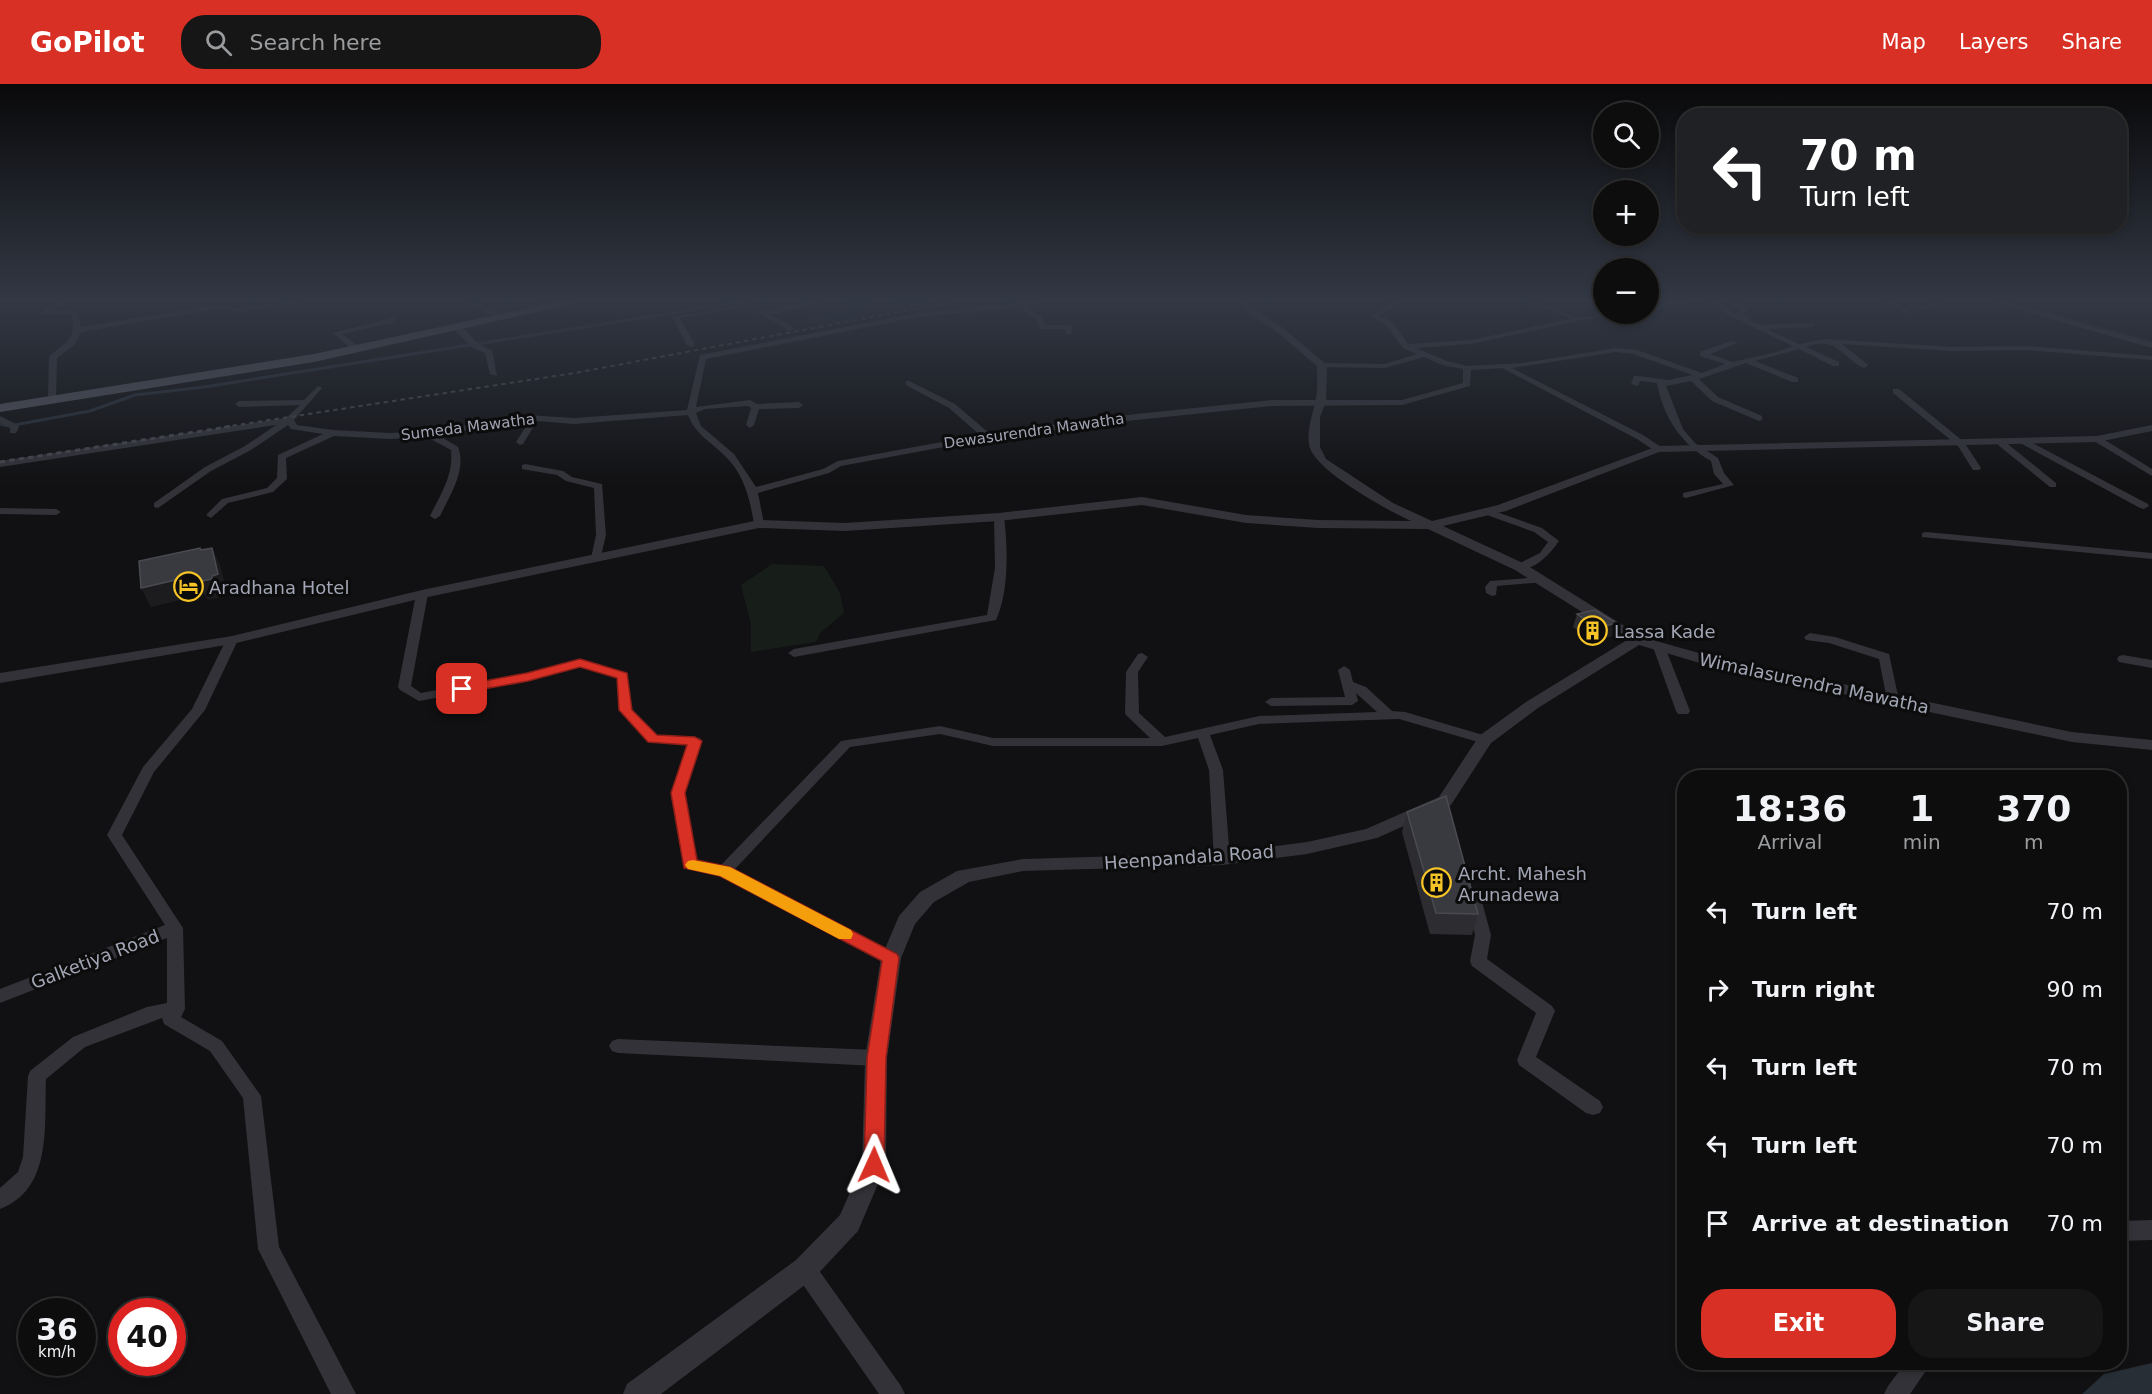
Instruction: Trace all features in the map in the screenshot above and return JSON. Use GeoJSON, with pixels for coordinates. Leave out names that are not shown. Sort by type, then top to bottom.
{"type":"FeatureCollection","features":[{"type":"Feature","properties":{"kind":"main road"},"geometry":{"type":"LineString","coordinates":[[0,408],[276,362]]}},
{"type":"Feature","properties":{"kind":"street"},"geometry":{"type":"LineString","coordinates":[[52,399],[53,362]]}},
{"type":"Feature","properties":{"kind":"street"},"geometry":{"type":"LineString","coordinates":[[491,362],[494,374]]}},
{"type":"Feature","properties":{"kind":"street"},"geometry":{"type":"LineString","coordinates":[[702,362],[691,412],[697,427],[731,456],[753,491],[759,524]]}},
{"type":"Feature","properties":{"kind":"street"},"geometry":{"type":"LineString","coordinates":[[1320,362],[1323,365],[1385,366],[1398,362]]}},
{"type":"Feature","properties":{"kind":"street"},"geometry":{"type":"LineString","coordinates":[[1443,362],[1467,368],[1504,368],[1541,362]]}},
{"type":"Feature","properties":{"kind":"street"},"geometry":{"type":"LineString","coordinates":[[1660,362],[1697,377],[1715,399],[1759,418]]}},
{"type":"Feature","properties":{"kind":"street"},"geometry":{"type":"LineString","coordinates":[[1727,362],[1732,364]]}},
{"type":"Feature","properties":{"kind":"street"},"geometry":{"type":"LineString","coordinates":[[1635,384],[1637,378],[1666,381],[1697,377],[1741,362]]}},
{"type":"Feature","properties":{"kind":"street"},"geometry":{"type":"LineString","coordinates":[[1750,362],[1795,380]]}},
{"type":"Feature","properties":{"kind":"street"},"geometry":{"type":"LineString","coordinates":[[1832,362],[1836,364]]}},
{"type":"Feature","properties":{"kind":"street"},"geometry":{"type":"LineString","coordinates":[[1859,362],[1864,366]]}},
{"type":"Feature","properties":{"kind":"street","name":"Wimalasurendra Mawatha"},"geometry":{"type":"LineString","coordinates":[[1323,365],[1321,402],[1315,417],[1314,447],[1322,461],[1389,506],[1520,567],[1637,640],[1710,661],[2072,738],[2152,746]]}},
{"type":"Feature","properties":{"kind":"street","name":"Dewasurendra Mawatha"},"geometry":{"type":"LineString","coordinates":[[753,491],[826,471],[838,464],[987,436],[1226,407],[1321,402],[1402,402],[1467,384],[1467,368]]}},
{"type":"Feature","properties":{"kind":"street"},"geometry":{"type":"LineString","coordinates":[[1504,368],[1640,437],[1658,449]]}},
{"type":"Feature","properties":{"kind":"street"},"geometry":{"type":"LineString","coordinates":[[1666,381],[1661,384],[1677,430],[1694,448],[1715,460],[1719,474],[1729,485],[1686,495]]}},
{"type":"Feature","properties":{"kind":"street"},"geometry":{"type":"LineString","coordinates":[[909,384],[952,406],[987,436]]}},
{"type":"Feature","properties":{"kind":"street"},"geometry":{"type":"LineString","coordinates":[[158,505],[208,469],[248,448],[289,420],[318,388]]}},
{"type":"Feature","properties":{"kind":"street"},"geometry":{"type":"LineString","coordinates":[[1896,391],[1961,444],[1976,468]]}},
{"type":"Feature","properties":{"kind":"street"},"geometry":{"type":"LineString","coordinates":[[239,404],[307,402]]}},
{"type":"Feature","properties":{"kind":"street","name":"Sumeda Mawatha"},"geometry":{"type":"LineString","coordinates":[[289,420],[294,427],[333,433],[390,436],[429,434],[527,418],[574,421],[691,412],[704,406],[750,403],[755,407],[799,405]]}},
{"type":"Feature","properties":{"kind":"street"},"geometry":{"type":"LineString","coordinates":[[750,425],[755,407]]}},
{"type":"Feature","properties":{"kind":"street"},"geometry":{"type":"LineString","coordinates":[[520,442],[533,423],[527,418]]}},
{"type":"Feature","properties":{"kind":"street"},"geometry":{"type":"LineString","coordinates":[[0,419],[13,428]]}},
{"type":"Feature","properties":{"kind":"street"},"geometry":{"type":"LineString","coordinates":[[0,464],[289,420]]}},
{"type":"Feature","properties":{"kind":"street"},"geometry":{"type":"LineString","coordinates":[[0,678],[232,640],[422,594],[759,524],[845,527],[999,517],[1142,501],[1246,519],[1318,524],[1433,525],[1488,512],[1658,449],[1961,444],[2097,439],[2152,428]]}},
{"type":"Feature","properties":{"kind":"street"},"geometry":{"type":"LineString","coordinates":[[211,515],[225,501],[270,490],[282,479],[281,457],[333,433]]}},
{"type":"Feature","properties":{"kind":"street"},"geometry":{"type":"LineString","coordinates":[[429,434],[455,449],[458,458],[454,475],[435,516]]}},
{"type":"Feature","properties":{"kind":"street"},"geometry":{"type":"LineString","coordinates":[[2097,439],[2152,473]]}},
{"type":"Feature","properties":{"kind":"street"},"geometry":{"type":"LineString","coordinates":[[2025,442],[2144,506]]}},
{"type":"Feature","properties":{"kind":"street"},"geometry":{"type":"LineString","coordinates":[[2001,443],[2053,485]]}},
{"type":"Feature","properties":{"kind":"street"},"geometry":{"type":"LineString","coordinates":[[525,467],[560,473],[569,479],[599,486],[601,536],[596,558]]}},
{"type":"Feature","properties":{"kind":"street"},"geometry":{"type":"LineString","coordinates":[[0,511],[56,513]]}},
{"type":"Feature","properties":{"kind":"street"},"geometry":{"type":"LineString","coordinates":[[1488,512],[1538,530],[1554,541],[1544,555],[1520,567]]}},
{"type":"Feature","properties":{"kind":"street"},"geometry":{"type":"LineString","coordinates":[[794,652],[992,618],[1001,576],[1003,545],[999,517]]}},
{"type":"Feature","properties":{"kind":"street"},"geometry":{"type":"LineString","coordinates":[[1926,535],[2152,556]]}},
{"type":"Feature","properties":{"kind":"street"},"geometry":{"type":"LineString","coordinates":[[1492,592],[1491,587],[1494,583],[1540,580]]}},
{"type":"Feature","properties":{"kind":"street"},"geometry":{"type":"LineString","coordinates":[[422,594],[404,687],[418,697],[528,677],[580,663],[623,676],[626,710],[653,739],[695,741],[678,793],[690,864],[724,871],[891,958]]}},
{"type":"Feature","properties":{"kind":"street"},"geometry":{"type":"LineString","coordinates":[[1810,637],[1831,640],[1885,657],[1893,700]]}},
{"type":"Feature","properties":{"kind":"street","name":"Galketiya Road"},"geometry":{"type":"LineString","coordinates":[[0,996],[175,928],[114,835],[148,770],[198,710],[232,640]]}},
{"type":"Feature","properties":{"kind":"street","name":"Heenpandala Road"},"geometry":{"type":"LineString","coordinates":[[637,1394],[805,1269],[849,1223],[874,1165],[876,1058],[891,958],[906,921],[927,897],[964,876],[1023,865],[1222,859],[1307,848],[1371,834],[1448,810],[1485,740],[1532,705],[1637,640]]}},
{"type":"Feature","properties":{"kind":"street"},"geometry":{"type":"LineString","coordinates":[[1659,647],[1683,711]]}},
{"type":"Feature","properties":{"kind":"street"},"geometry":{"type":"LineString","coordinates":[[1142,657],[1132,672],[1132,714],[1162,742]]}},
{"type":"Feature","properties":{"kind":"street"},"geometry":{"type":"LineString","coordinates":[[2123,659],[2152,664]]}},
{"type":"Feature","properties":{"kind":"street"},"geometry":{"type":"LineString","coordinates":[[1271,702],[1352,701],[1346,677],[1389,716]]}},
{"type":"Feature","properties":{"kind":"street"},"geometry":{"type":"LineString","coordinates":[[724,871],[846,744],[940,730],[993,742],[1162,742],[1259,720],[1400,715],[1485,740]]}},
{"type":"Feature","properties":{"kind":"street"},"geometry":{"type":"LineString","coordinates":[[1203,733],[1216,770],[1222,859]]}},
{"type":"Feature","properties":{"kind":"street"},"geometry":{"type":"LineString","coordinates":[[1468,881],[1483,935],[1478,961],[1546,1011],[1526,1060],[1593,1107]]}},
{"type":"Feature","properties":{"kind":"street"},"geometry":{"type":"LineString","coordinates":[[175,928],[176,1009],[170,1019],[216,1046],[252,1096],[269,1248],[344,1394]]}},
{"type":"Feature","properties":{"kind":"street"},"geometry":{"type":"LineString","coordinates":[[0,1200],[25,1178],[32,1155],[37,1076],[79,1042],[153,1012],[176,1009]]}},
{"type":"Feature","properties":{"kind":"street"},"geometry":{"type":"LineString","coordinates":[[618,1046],[876,1058]]}},
{"type":"Feature","properties":{"kind":"street"},"geometry":{"type":"LineString","coordinates":[[2127,1232],[2152,1230]]}},
{"type":"Feature","properties":{"kind":"street"},"geometry":{"type":"LineString","coordinates":[[805,1269],[893,1394]]}},
{"type":"Feature","properties":{"kind":"street"},"geometry":{"type":"LineString","coordinates":[[1896,1394],[1914,1370]]}},
{"type":"Feature","properties":{"kind":"shaded area"},"geometry":{"type":"Polygon","coordinates":[[[772,564],[824,566],[840,593],[844,613],[820,633],[816,642],[751,652],[751,625],[741,585],[772,564]]]}},
{"type":"Feature","properties":{"kind":"shaded area"},"geometry":{"type":"Polygon","coordinates":[[[2152,1363],[2152,1394],[2082,1394],[2104,1374],[2152,1363]]]}},
{"type":"Feature","properties":{"kind":"building"},"geometry":{"type":"Polygon","coordinates":[[[200,548],[201,550],[212,548],[218,574],[212,576],[212,579],[198,582],[197,575],[141,588],[139,561],[200,548]]]}},
{"type":"Feature","properties":{"kind":"building"},"geometry":{"type":"Polygon","coordinates":[[[1595,610],[1616,623],[1598,628],[1577,614],[1595,610]]]}},
{"type":"Feature","properties":{"kind":"building","name":"Archt. Mahesh Arunadewa"},"geometry":{"type":"Polygon","coordinates":[[[1446,796],[1478,914],[1436,913],[1407,812],[1446,796]]]}},
{"type":"Feature","properties":{"kind":"waterway"},"geometry":{"type":"LineString","coordinates":[[0,424],[9,426],[90,411],[135,395],[204,387],[361,362]]}},
{"type":"Feature","properties":{"kind":"railway"},"geometry":{"type":"LineString","coordinates":[[224,427],[633,362]]}},
{"type":"Feature","properties":{"kind":"railway"},"geometry":{"type":"LineString","coordinates":[[0,462],[234,426]]}},
{"type":"Feature","properties":{"kind":"slow traffic"},"geometry":{"type":"LineString","coordinates":[[693,865],[724,871],[845,934]]}},
{"type":"Feature","properties":{"kind":"place","name":"Aradhana Hotel"},"geometry":{"type":"Point","coordinates":[188,587]}},
{"type":"Feature","properties":{"kind":"place","name":"Lassa Kade"},"geometry":{"type":"Point","coordinates":[1593,631]}},
{"type":"Feature","properties":{"kind":"place","name":"Archt. Mahesh Arunadewa"},"geometry":{"type":"Point","coordinates":[1437,883]}},
{"type":"Feature","properties":{"kind":"route"},"geometry":{"type":"LineString","coordinates":[[462,689],[528,677],[580,663],[623,676],[626,710],[653,739],[695,741],[678,793],[690,864],[724,871],[891,958],[876,1058],[874,1165]]}}]}
